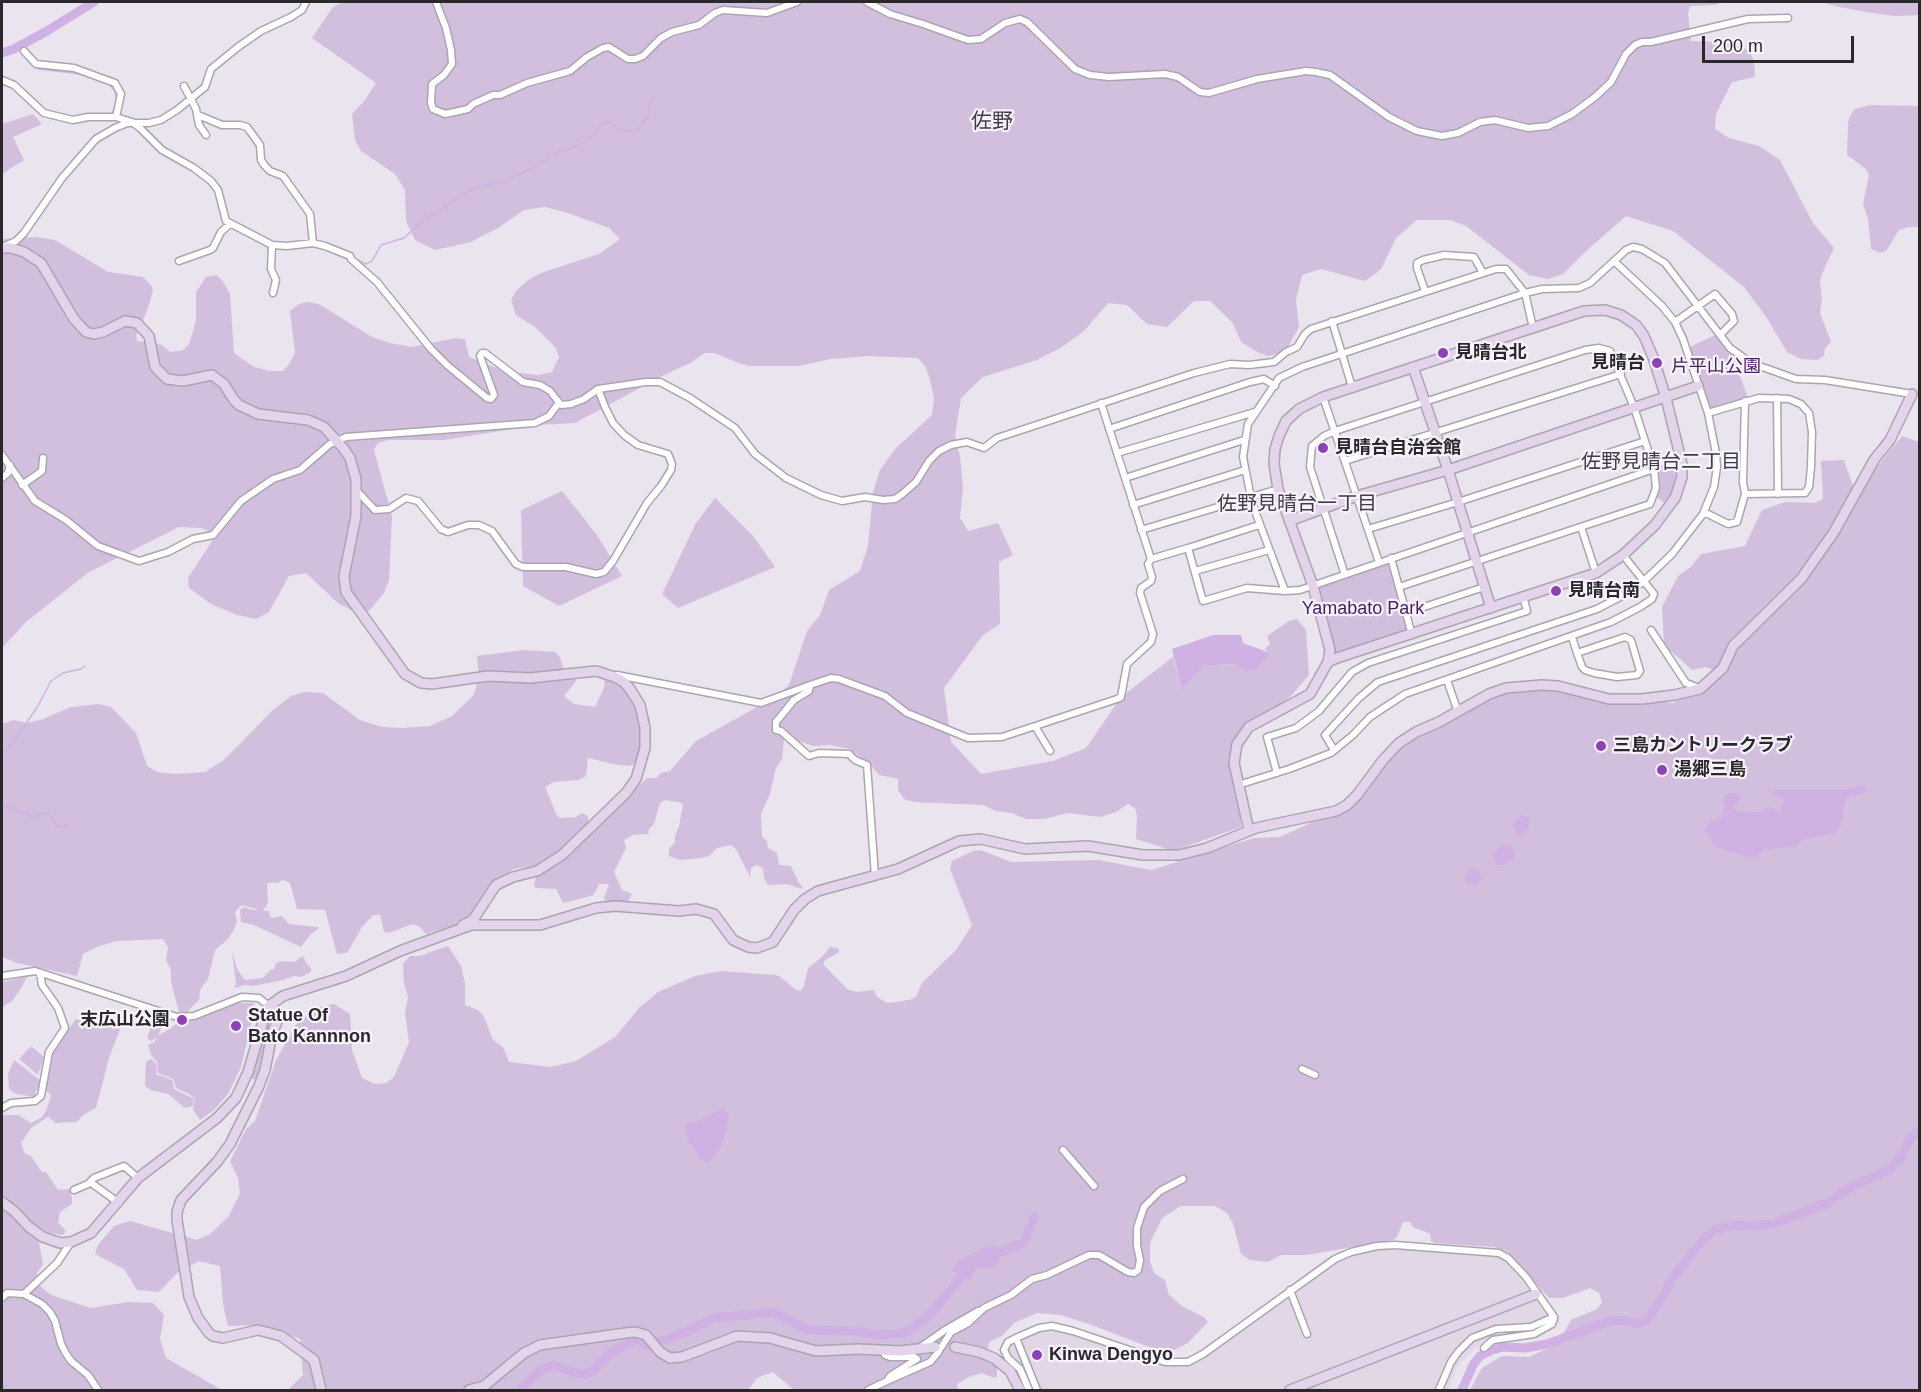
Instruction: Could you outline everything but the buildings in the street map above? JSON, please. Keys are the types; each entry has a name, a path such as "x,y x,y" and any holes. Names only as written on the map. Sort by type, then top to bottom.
{"street":[{"path":"2,80 14,85 44,113 73,120 116,117 132,122 149,123 160,120 177,110 205,87 212,69 238,47 261,31 291,17 302,9 306,2"},
{"path":"436,2 446,28 452,64 444,75 432,84 431,103 433,109 445,114 468,109 473,104 493,95 500,95 527,82 570,71 603,48 609,47 628,59 635,59 643,56 661,38 672,32 699,25 723,10 767,13 797,2"},
{"path":"867,2 890,14 968,40 981,39 1005,23 1020,19 1027,22 1075,69 1090,75 1109,77 1165,74 1178,77 1200,92 1209,93 1257,79 1316,72 1330,75 1389,117 1417,131 1442,136 1458,133 1480,122 1495,120 1528,128 1548,126 1572,114 1595,97 1611,82 1626,54 1635,45 1748,19 1788,18"},
{"path":"24,51 36,64 74,68 115,83 121,94 116,117"},
{"path":"184,86 206,135"},
{"path":"198,115 222,124 247,127 251,131 260,145 261,160 265,166 270,171 283,176 310,214 313,243"},
{"path":"132,122 162,150 194,168 219,190 224,217 229,225 272,247 313,243 350,258 377,282 439,357 487,398 491,399 494,395 480,356 482,353 523,382 540,385 550,391 558,404 565,406 584,399 598,389 660,382 735,428 755,454 786,478 821,495 842,501 865,497 895,499 916,482 929,461 946,447 967,442 984,448 997,438 1101,402 1230,364 1249,365 1274,362 1286,352 1297,347 1311,329 1496,269 1506,269 1525,293 1533,328"},
{"path":"2,248 16,241 24,233 62,178 96,139 115,128 132,122"},
{"path":"179,261 210,250 220,232 229,225"},
{"path":"272,247 271,269 276,280 273,292"},
{"path":"2,1202 43,1237 60,1243 71,1242 91,1233 138,1178 217,1118 236,1098 246,1078 269,1006 283,996 346,976 400,951 471,925 540,925 596,908 615,906 664,910 696,909 714,914 733,940 748,947 757,948 773,942 794,910 818,891 898,869 949,845 968,839 995,841 1025,849 1088,846 1143,855 1179,855 1207,848 1249,831 1284,821 1336,811 1347,805 1357,795 1399,743 1489,694 1506,688 1558,686 1609,699 1642,699 1700,689 1723,668 1733,646 1801,579 1834,532 1874,460 1890,440 1912,394 1833,381 1797,379 1751,363 1731,349 1665,263 1655,255 1633,247 1626,250 1590,283 1579,288 1542,289 1525,293 1302,366 1280,378 1248,424 1244,440 1245,470 1250,497 1285,591"},
{"path":"2,248 24,252 41,263 79,327 86,332 94,334 103,332 119,322 137,323 149,336 155,367 167,379 183,381 212,375 224,384 239,405 264,415 317,423 337,441 350,458 357,491 356,516 345,566 344,584 350,599 405,674 421,683 432,684 488,676 530,678 596,671 663,682 761,703 831,678 885,696 906,713 968,738 1002,738 1121,697 1126,664 1151,642 1153,634 1140,593 1141,588 1151,581 1148,564 1151,559 1259,525"},
{"path":"1425,291 1417,268 1418,263 1423,260 1444,255 1474,257 1483,273"},
{"path":"1334,750 1325,735 1359,698 1378,682 1597,609 1622,596 1643,582 1685,540 1704,512 1714,487 1717,466 1708,413 1683,339 1675,322 1653,296 1614,261"},
{"path":"1675,322 1715,294 1732,314 1734,321 1720,335"},
{"path":"1249,831 1234,763 1234,752 1241,735 1249,727 1310,694 1328,662 1330,650 1313,586 1278,489 1274,464 1279,436 1292,414 1309,402 1323,397 1584,311 1605,310 1621,315 1636,325 1644,336 1653,357 1682,464 1682,477 1675,498 1655,525 1623,555 1596,573 1328,662"},
{"path":"1332,321 1352,387"},
{"path":"1345,575 1310,467 1312,446 1324,436 1335,431 1594,348 1610,351 1634,407 1654,469 1656,488 1650,504 1399,587"},
{"path":"1413,368 1491,608"},
{"path":"1345,461 1621,374"},
{"path":"1109,429 1242,384 1263,379 1275,386"},
{"path":"1289,521 1357,496 1448,470 1634,407 1666,399 1698,386"},
{"path":"357,491 375,510 389,509 406,498 418,501 441,529 448,532 468,525 479,525 492,531 516,564 523,567 566,567 596,574 604,572 613,561 647,503 662,486 672,464 668,454 638,445 624,435 614,423 598,389"},
{"path":"1323,397 1379,562"},
{"path":"1708,413 1760,398 1789,399 1806,408 1809,413 1812,432 1809,487 1805,494 1745,494"},
{"path":"1777,399 1778,494"},
{"path":"1704,512 1728,524 1737,522 1745,494 1743,482 1745,401"},
{"path":"1101,402 1151,559"},
{"path":"2,455 35,501 66,520 98,546 139,561 168,552 193,539 213,535 240,501 273,479 300,470 330,444 346,437 536,423 549,416 558,404"},
{"path":"1117,453 1255,412"},
{"path":"1125,478 1244,440"},
{"path":"1368,529 1645,441"},
{"path":"22,485 42,471 43,458"},
{"path":"2,478 8,473 10,465"},
{"path":"1188,548 1203,601 1247,588 1285,591 1313,586 1654,469"},
{"path":"1133,505 1245,470"},
{"path":"1141,530 1278,489"},
{"path":"1581,527 1596,573"},
{"path":"1195,571 1269,550"},
{"path":"1238,785 1277,773 1334,750 1383,707 1405,694 1611,622 1652,599 1654,594 1623,555"},
{"path":"1391,558 1412,635"},
{"path":"1406,613 1484,587"},
{"path":"1277,773 1267,738 1296,728 1319,711 1352,672 1368,663 1527,611 1523,596"},
{"path":"1651,630 1686,683 1700,689"},
{"path":"1572,637 1577,653 1582,667 1585,670 1617,677 1637,675 1640,671 1630,639 1625,637 1577,653"},
{"path":"456,930 473,920 496,885 513,877 537,872 562,855 626,793 636,779 645,748 643,715 630,688 624,682 607,674"},
{"path":"1447,680 1458,712"},
{"path":"810,685 810,691 794,700 776,722 776,730 782,731 809,756 819,753 849,754 867,765 875,876"},
{"path":"1036,728 1050,751"},
{"path":"2,976 22,971 40,973 177,1017 194,1016 242,997 259,998 278,1013 279,1017 272,1034 265,1070 259,1086 230,1144 217,1162 181,1200 177,1220 189,1297 198,1318 209,1333 223,1338 258,1330 281,1336 314,1360 321,1390"},
{"path":"2,1108 11,1103 35,1101 41,1095 49,1052 65,1028 58,1008 42,985 40,973"},
{"path":"1302,1070 1315,1075"},
{"path":"1063,1150 1094,1186"},
{"path":"74,1190 94,1178 124,1166 138,1178"},
{"path":"918,1349 945,1330 1011,1295 1032,1279 1047,1275 1089,1255 1099,1255 1115,1266 1134,1273 1140,1267 1137,1228 1144,1207 1160,1191 1183,1179"},
{"path":"90,1182 119,1203"},
{"path":"24,1294 57,1263 71,1242"},
{"path":"1029,1390 1020,1369 1008,1359 1004,1350 1008,1342 1039,1328 1059,1327 1165,1362 1181,1363 1203,1354 1342,1255 1386,1244 1499,1253 1508,1258 1526,1278 1554,1317"},
{"path":"1290,1290 1307,1334"},
{"path":"2,1298 7,1293 24,1294 42,1304 56,1321 65,1352 71,1361 88,1375 99,1390"},
{"path":"1290,1390 1536,1294"},
{"path":"868,1390 934,1359 951,1332 968,1323 984,1308"},
{"path":"1484,1348 1493,1341 1534,1334 1552,1324 1554,1317"},
{"path":"1439,1390 1451,1362 1472,1338 1496,1329 1531,1327 1554,1317"},
{"path":"468,1390 484,1386 524,1353 540,1345 626,1332 646,1335 660,1352 670,1358 690,1354 731,1337 743,1336 770,1338 816,1351 859,1349 884,1351 935,1347"},
{"path":"1016,1338 1037,1390"},
{"path":"955,1347 979,1352 994,1359 1010,1371 1020,1390"},
{"path":"884,1351 886,1356 917,1359 896,1371 887,1381"}],"shaded area":[{"path":"1213,635 1241,635 1243,643 1270,653 1256,669 1246,670 1234,664 1204,666 1182,690 1172,649"},
{"path":"1863,785 1866,788 1864,794 1851,796 1845,800 1842,823 1836,832 1802,840 1795,846 1765,850 1754,858 1724,850 1715,845 1705,830 1708,823 1721,817 1725,808 1723,798 1727,793 1737,793 1743,797 1732,808 1737,811 1759,812 1770,807 1780,812 1784,803 1783,798 1774,796 1772,793 1775,790 1846,790"},
{"path":"1521,815 1529,818 1528,830 1524,834 1517,835 1513,827"},
{"path":"1504,844 1510,845 1515,850 1515,858 1502,865 1495,865 1494,856 1497,848"},
{"path":"1473,869 1481,877 1473,885 1465,877"},
{"path":"722,1109 729,1114 724,1139 716,1156 708,1163 701,1159 688,1141 685,1127 689,1123 697,1122"},
{"path":"1389,1242 1499,1250 1507,1253 1535,1283 1558,1314 1560,1322 1535,1335 1491,1339 1477,1347 1456,1368 1449,1390 1025,1390 1015,1368 1001,1357 999,1349 1003,1340 1046,1322 1053,1322 1159,1357 1173,1360 1194,1355 1339,1251"},
{"path":"995,1246 998,1248 999,1262 993,1267 976,1269 970,1281 951,1270 959,1261 982,1249"}],"green space":[{"path":"343,2 1724,2 1714,5 1690,6 1688,13 1691,41 1719,42 1743,47 1751,54 1754,61 1755,77 1732,82 1716,114 1715,129 1729,138 1759,146 1780,160 1813,223 1834,248 1820,283 1822,298 1820,313 1831,342 1825,348 1824,356 1817,360 1801,359 1787,352 1767,318 1744,287 1673,231 1626,216 1563,274 1548,279 1529,275 1466,226 1450,220 1417,220 1396,238 1381,269 1365,281 1321,269 1302,275 1296,300 1299,327 1285,352 1268,356 1241,342 1232,322 1210,301 1194,301 1167,327 1147,324 1127,305 1108,303 1084,331 1062,347 1037,360 983,377 961,398 955,436 960,456 963,488 960,518 968,531 998,523 1013,555 999,562 1000,624 983,635 944,688 951,742 981,774 1053,761 1086,748 1121,697 1173,657 1182,689 1204,666 1235,664 1269,653 1265,649 1270,644 1267,636 1289,621 1297,619 1306,630 1309,675 1290,697 1249,727 1234,763 1241,827 1173,851 1136,839 1137,816 1135,808 1128,804 1116,812 1100,817 1068,813 1044,819 1026,819 983,805 913,802 904,799 898,790 898,779 879,775 869,763 849,749 830,745 814,746 792,739 784,740 782,759 776,768 770,794 761,814 762,837 767,841 768,848 777,853 779,865 791,866 803,887 801,889 787,884 768,885 764,878 763,868 756,865 751,868 750,877 736,849 731,845 717,848 709,856 702,858 680,860 669,856 669,849 675,842 683,806 682,803 665,800 660,803 654,824 648,834 633,835 624,840 626,848 614,872 622,890 632,894 629,900 623,903 606,903 604,898 609,884 599,884 594,895 563,903 556,889 534,886 536,876 562,862 585,836 647,778 656,778 661,773 670,771 696,741 777,696 789,685 807,631 820,615 829,590 860,571 868,546 873,492 880,470 895,449 932,415 934,399 931,384 926,367 918,358 869,356 830,359 799,366 750,366 715,353 705,353 575,423 538,425 444,440 388,440 378,443 374,450 392,516 389,580 384,593 370,610 361,615 339,604 306,573 289,576 269,612 256,619 237,615 211,604 189,588 188,578 214,538 210,532 201,528 179,527 89,572 26,622 2,648 2,239 36,237 55,240 108,272 143,277 151,285 153,291 136,336 137,341 162,345 170,352 183,350 189,344 196,321 196,292 206,277 216,275 222,280 230,294 234,353 254,367 283,371 289,364 295,353 290,311 299,304 307,302 319,304 372,337 390,343 411,347 456,338 465,339 469,357 504,371 537,375 552,372 559,357 556,348 535,327 516,315 511,300 515,292 528,280 541,273 599,254 620,239 609,228 545,207 524,210 498,228 471,242 435,250 415,240 406,221 405,190 395,174 361,151 355,140 352,114 376,83 312,38 333,7"},
{"path":"1822,2 1919,2 1919,15 1895,16 1872,13"},
{"path":"1870,105 1919,106 1919,227 1899,230 1887,250 1880,253 1871,249 1868,219 1863,204 1869,175 1866,169 1847,155 1850,116 1855,109"},
{"path":"33,114 42,124 13,137 24,160 2,174 2,124"},
{"name":"片平山公園","path":"1717,334 1744,365 1739,374 1749,400 1708,413 1686,349"},
{"path":"1902,436 1919,442 1919,1390 1470,1390 1482,1368 1502,1356 1529,1357 1557,1344 1571,1320 1597,1309 1602,1302 1599,1293 1590,1288 1563,1298 1549,1298 1507,1251 1494,1247 1435,1243 1431,1241 1430,1234 1413,1227 1410,1222 1403,1222 1397,1237 1393,1240 1307,1255 1281,1255 1268,1262 1250,1260 1241,1254 1233,1223 1227,1213 1215,1206 1181,1206 1162,1218 1150,1243 1150,1261 1154,1273 1165,1280 1169,1295 1208,1322 1188,1343 1172,1351 1162,1352 1089,1324 1060,1315 1037,1313 1014,1323 1002,1336 989,1342 988,1348 984,1350 977,1348 975,1355 994,1365 997,1369 997,1376 995,1378 981,1373 969,1377 957,1384 959,1390 794,1390 773,1372 757,1378 748,1390 288,1390 303,1375 300,1339 260,1325 228,1326 223,1304 220,1266 199,1261 177,1273 159,1292 137,1290 124,1269 95,1254 98,1245 114,1226 130,1221 197,1240 210,1234 229,1216 240,1193 238,1178 230,1161 246,1129 255,1121 276,1060 297,1023 319,1007 334,1004 350,1014 352,1050 362,1078 375,1084 386,1083 394,1077 409,1042 405,1013 408,997 404,983 403,964 410,956 419,956 448,946 461,966 465,983 465,1005 478,1010 484,1017 493,1040 503,1047 509,1062 551,1067 576,1061 615,1037 640,1007 658,992 695,976 721,971 775,975 801,991 808,968 830,947 838,948 839,952 824,961 824,965 847,989 857,992 874,990 877,997 887,1003 909,1000 916,997 922,983 956,950 972,925 950,869 952,861 973,851 981,850 1011,862 1099,860 1151,870 1254,838 1280,837 1339,810 1412,734 1497,691 1542,685 1674,703 1678,694 1714,678 1722,677 1720,673 1706,667 1692,670 1664,645 1662,607 1678,576 1691,567 1701,554 1745,546 1762,510 1785,502 1814,503 1823,499 1821,461 1844,460 1858,500 1877,467"},
{"path":"1681,456 1682,464 1669,506 1654,495 1654,468"},
{"path":"562,491 597,535 622,576 559,606 523,586 521,510"},
{"path":"715,498 754,537 775,567 678,608 662,594 696,523"},
{"name":"Yamabato Park","path":"1391,558 1412,635 1328,662 1313,586"},
{"path":"524,650 555,652 560,657 566,677 575,677 576,681 564,696 574,704 595,707 604,688 605,676 622,685 638,708 642,724 643,748 635,764 628,766 588,758 586,776 579,780 553,782 545,787 557,816 560,818 576,817 582,813 588,816 588,824 567,845 536,866 514,869 495,880 486,889 474,911 458,924 426,934 420,927 413,924 389,933 384,932 380,915 373,915 362,927 347,953 337,954 325,910 297,909 290,883 283,880 277,883 272,882 267,884 268,903 263,911 269,911 272,918 282,916 289,924 318,927 318,929 301,947 254,925 241,922 240,910 244,907 259,910 242,905 235,912 237,922 233,931 227,940 215,950 208,979 200,990 199,1000 186,1013 179,1013 171,981 171,970 166,960 168,947 163,939 116,941 97,947 83,954 77,976 17,963 2,957 2,724 14,720 27,723 71,707 98,704 111,707 136,733 147,766 157,772 175,774 205,772 224,760 273,710 291,696 304,692 323,693 360,720 382,727 430,726 452,716 474,695 479,676 477,656"},
{"path":"232,951 237,969 245,980 263,978 274,969 276,963 294,962 303,956 311,972 301,977 294,976 236,988 234,987 236,984"},
{"path":"27,977 12,1001 2,1007 2,982"},
{"path":"239,1003 253,1003 255,1008 241,1067 228,1094 214,1110 200,1120 193,1110 195,1099 176,1088 173,1079 158,1073 157,1062 151,1055 148,1045 158,1037 151,1041 147,1038 150,1030 148,1020 152,1014 165,1019 158,1036 184,1019"},
{"path":"271,1015 275,1017 257,1080 251,1078 266,1022"},
{"path":"76,1019 120,1029 109,1058 96,1108 76,1122 56,1123 48,1117 31,1128 21,1143 25,1154 31,1156 42,1172 46,1172 58,1190 70,1189 72,1199 72,1204 60,1212 58,1222 66,1231 63,1235 37,1233 43,1264 37,1273 40,1286 51,1295 91,1308 129,1302 153,1303 164,1315 160,1339 166,1358 222,1390 2,1390 2,1115 18,1115 31,1123 42,1117 51,1096 47,1091 47,1065 52,1051"},
{"path":"31,1046 44,1057 38,1075 19,1059"},
{"path":"151,1059 155,1062 156,1074 172,1080 174,1089 194,1099 193,1106 185,1108 168,1094 151,1090 145,1086 146,1062"},
{"path":"14,1060 41,1081 33,1097 14,1093 9,1089 8,1074"}],"waterway":[{"path":"2,53 47,31 94,2"},
{"path":"29,60 39,69 81,74"},
{"path":"108,83 115,91 117,100 113,112"},
{"path":"354,258 366,264 372,261 381,245 404,238 424,220 472,189 501,182 535,167 556,153 581,144 596,133 602,123 609,123 621,131 637,131 648,115 650,102 655,99"},
{"path":"144,126 152,136"},
{"path":"198,167 207,173"},
{"path":"218,200 224,222"},
{"path":"230,226 270,248"},
{"path":"275,249 313,247 324,249"},
{"path":"2,753 14,741 38,706 51,681 63,673 85,666"},
{"path":"2,803 32,817 45,813 50,815 60,827 68,825"},
{"path":"1462,1390 1473,1365 1480,1356 1492,1350 1547,1344 1612,1320 1636,1324 1647,1320 1671,1280 1706,1236 1715,1230 1734,1225 1773,1224 1827,1203 1849,1188 1890,1169 1900,1159 1911,1137 1920,1131"},
{"path":"989,1256 1023,1243 1035,1216"},
{"path":"520,1390 540,1370 552,1365 579,1374 587,1374 609,1354 634,1340 638,1339 647,1346 689,1331 714,1318 773,1312 808,1330 855,1331 878,1335 903,1333 919,1324 933,1311 969,1268"}],"place":[{"name":"見晴台北","path":"1443,353"},
{"name":"見晴台","path":"1657,363"},
{"name":"見晴台自治会館","path":"1323,448"},
{"name":"見晴台南","path":"1556,591"},
{"name":"三島カントリークラブ","path":"1601,746"},
{"name":"湯郷三島","path":"1662,770"},
{"name":"末広山公園","path":"182,1020"},
{"name":"Statue Of Bato Kannnon","path":"236,1026"},
{"name":"Kinwa Dengyo","path":"1037,1355"}],"district":[{"name":"佐野","path":"992,122"},
{"name":"佐野見晴台二丁目","path":"1661,462"},
{"name":"佐野見晴台一丁目","path":"1297,504"}]}
